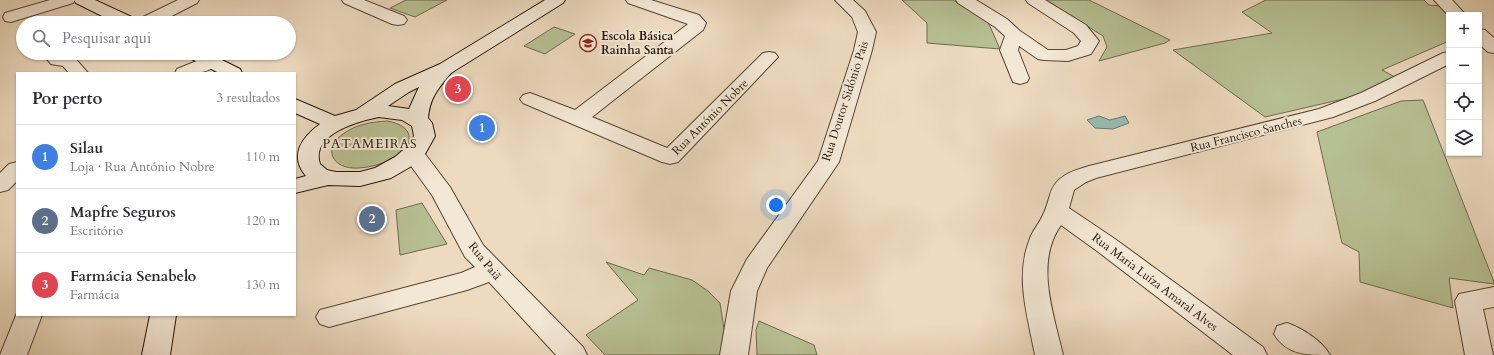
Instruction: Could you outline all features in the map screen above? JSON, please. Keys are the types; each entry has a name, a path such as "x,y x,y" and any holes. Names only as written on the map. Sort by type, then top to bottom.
{"street":[{"path":"11,22 24,4 33,0"},
{"path":"26,16 67,0"},
{"path":"82,0 115,16"},
{"path":"159,16 191,0"},
{"path":"350,0 394,19"},
{"path":"363,114 402,88 447,68 557,0"},
{"path":"578,118 697,26 697,23 693,19 634,0"},
{"name":"Rua Doutor Sidónio Pais","path":"734,355 744,291 756,265 828,162 863,50 867,32 859,15 843,0"},
{"path":"964,0 1001,23 1014,35 1044,54 1068,56 1085,50 1090,41 1080,29 1034,0"},
{"path":"1442,0 1455,12"},
{"path":"1014,35 1009,50 1020,78"},
{"name":"Rua António Nobre","path":"530,99 670,157 769,57"},
{"name":"Rua Francisco Sanches","path":"1049,355 1036,286 1035,268 1037,251 1042,237 1056,211 1063,187 1076,177 1326,113 1368,97 1446,58"},
{"path":"57,60 68,61 78,72"},
{"path":"186,72 211,61 231,72"},
{"path":"418,119 418,111 430,84 447,68"},
{"path":"296,105 335,124"},
{"path":"296,186 326,178 343,180 363,179 383,174 401,165 414,155 422,145 425,135 424,127 418,119 408,114 395,111 379,111 363,114 335,124 324,131 303,150 307,155 309,164 315,172 326,178"},
{"name":"Rua Paiã","path":"414,155 442,192 474,251 491,271 573,355"},
{"path":"0,185 16,170"},
{"name":"Rua Maria Luíza Amaral Alves","path":"1056,211 1106,245 1253,355"},
{"path":"329,317 467,281 491,271"},
{"path":"1479,355 1468,301 1494,297"},
{"path":"13,355 29,316"},
{"path":"156,355 163,316"},
{"path":"1287,334 1316,355"}],"green space":[{"path":"406,0 447,0 415,17 390,8"},
{"path":"902,0 953,0 988,22 1000,49 927,43 927,23"},
{"path":"1046,0 1089,0 1170,40 1165,43 1099,61 1107,47 1103,36"},
{"path":"1266,0 1424,0 1429,5 1442,6 1447,12 1446,42 1382,70 1395,77 1365,94 1265,117 1173,50 1272,33 1242,12"},
{"path":"554,27 575,34 545,54 524,46"},
{"path":"1423,100 1494,282 1494,284 1449,278 1453,308 1360,282 1359,252 1342,243 1317,132 1401,101"},
{"path":"387,121 404,127 408,132 408,143 405,149 399,154 383,163 363,168 349,168 336,161 332,151 338,138 360,125"},
{"path":"422,203 447,244 400,255 396,210"},
{"path":"606,262 644,275 649,268 692,280 708,291 720,303 728,355 605,355 586,335 638,300"},
{"path":"759,321 814,345 817,355 757,355 756,330"}],"water":[{"path":"1099,116 1110,120 1125,116 1129,123 1113,129 1095,128 1087,120"}],"place":[{"name":"Escola Básica Rainha Santa","path":"588,43"},
{"name":"Farmácia Senabelo","path":"458,89"},
{"name":"Silau","path":"482,128"},
{"name":"Mapfre Seguros","path":"372,219"}],"district":[{"name":"PATAMEIRAS","path":"370,143"}]}
